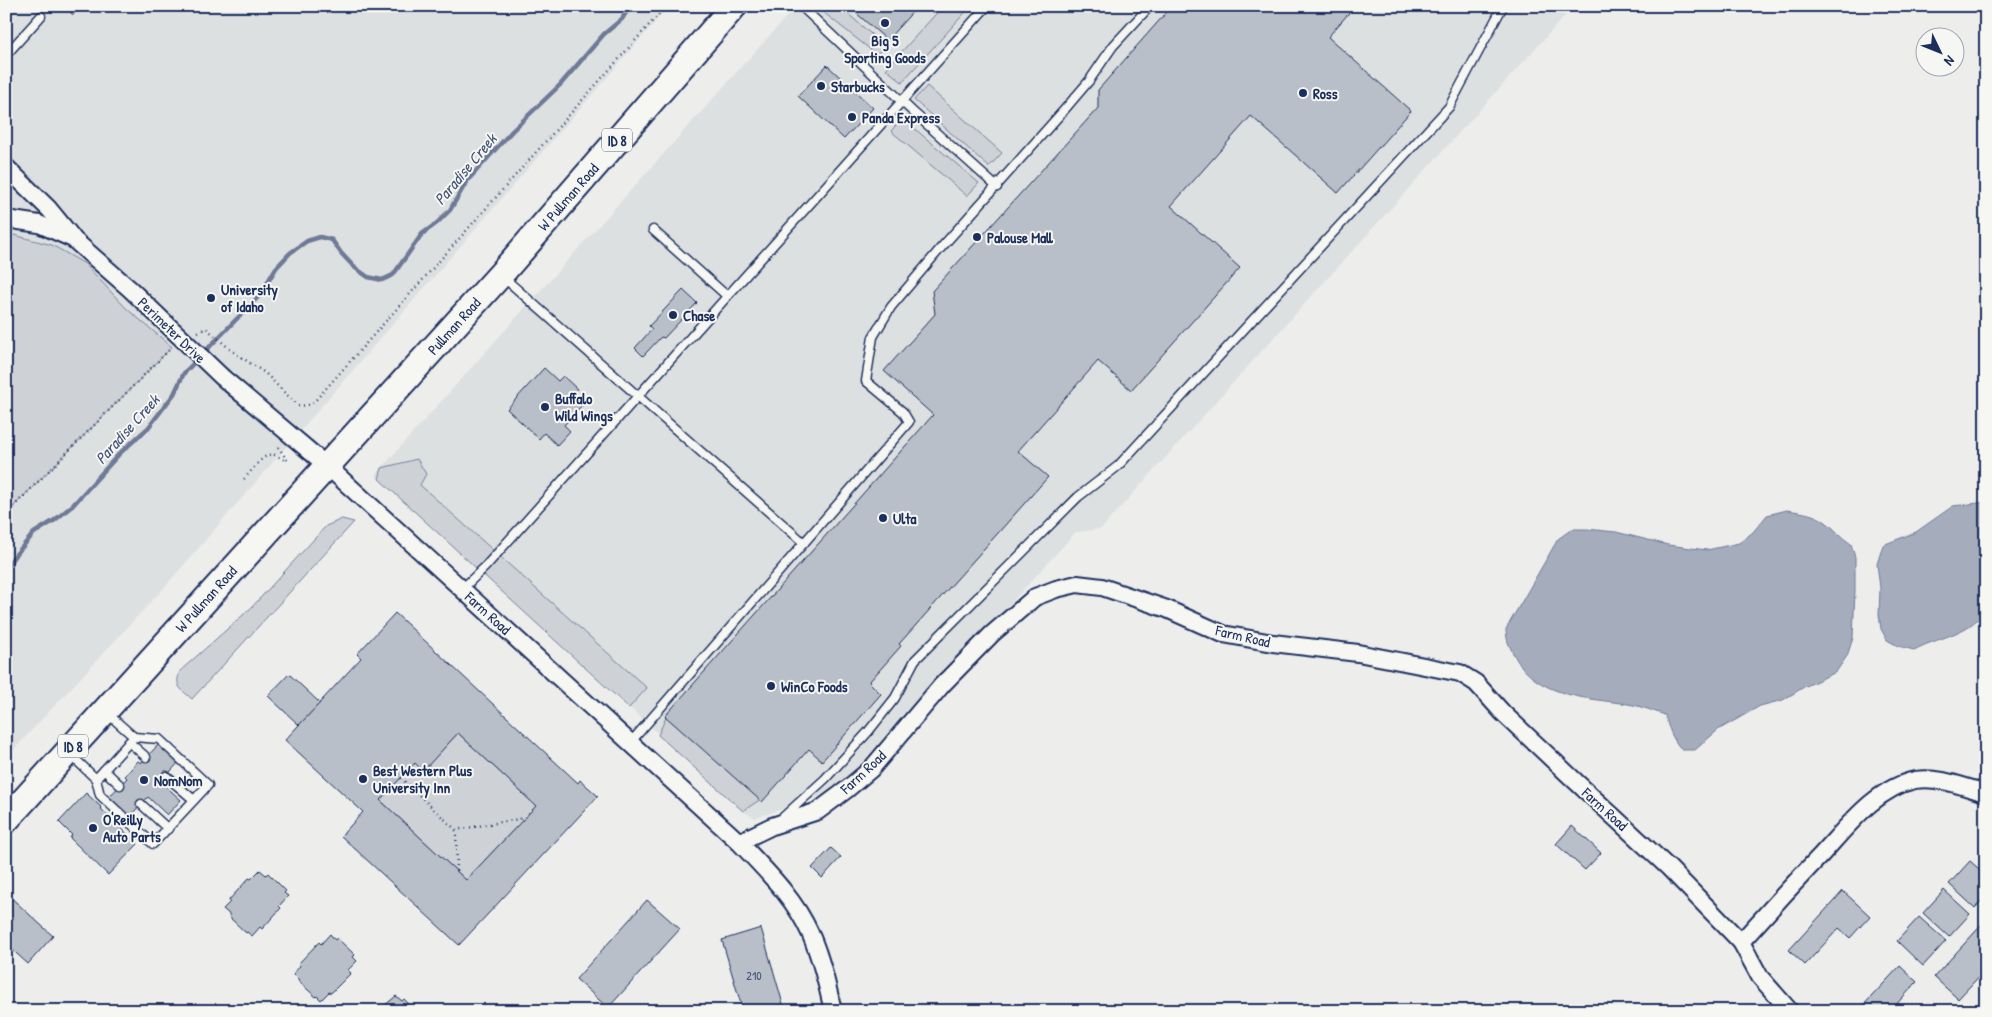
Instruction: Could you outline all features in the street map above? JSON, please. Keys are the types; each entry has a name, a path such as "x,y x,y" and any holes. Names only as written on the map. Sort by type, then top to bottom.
{"main road":[{"name":"W Pullman Road","path":"501,274 734,6"},
{"name":"Pullman Road","path":"406,378 501,274"},
{"name":"W Pullman Road","path":"6,820 406,378"}],"street":[{"path":"6,167 49,209 73,238"},
{"name":"Perimeter Drive","path":"6,219 39,224 73,238 130,288 177,344 222,377 326,465"},
{"name":"Farm Road","path":"326,465 739,842 774,878 793,903 810,932 822,966 833,1011"},
{"name":"Farm Road","path":"739,842 772,826 818,811 852,785 871,769 942,684 992,634 1035,597 1077,584 1102,587 1167,609 1223,634 1273,643 1358,653 1460,673 1476,684 1503,713 1669,868 1741,942 1760,977 1790,1011"},
{"path":"1741,942 1863,810 1890,789 1914,780 1936,778 1986,793"}],"lane":[{"path":"801,6 997,187"},
{"path":"462,589 485,567 986,6"},
{"path":"630,743 909,422 903,412 866,381 873,338 891,307 1089,81 1113,46 1150,6"},
{"path":"772,826 825,779 868,732 896,698 915,660 1078,496 1118,466 1449,107 1503,6"},
{"path":"6,54 41,16"},
{"path":"653,230 727,296"},
{"path":"501,274 804,543"},
{"path":"105,711 146,757"},
{"path":"67,752 96,779 100,795 153,844 208,785 159,739 131,739 96,779"},
{"path":"104,770 120,785"},
{"path":"166,776 194,800"},
{"path":"141,804 168,829"}],"path":[{"path":"200,332 206,328 232,351 265,373 298,406 309,405 326,389 666,6"},
{"path":"6,514 177,344"},
{"path":"244,479 263,457 269,454 288,461"},
{"path":"401,778 456,830 457,872"},
{"path":"456,830 524,818"}],"shaded area":[{"name":"University of Idaho","path":"6,6 669,6 163,589 6,758"},
{"name":"Palouse Mall","path":"796,6 1574,6 1101,529 1076,532 840,790 755,818 743,811 375,475"},
{"path":"827,6 839,6 886,47 876,54 823,12"},
{"path":"943,6 971,6 902,82 886,69"},
{"path":"927,86 1002,153 989,167 914,100"},
{"path":"902,118 979,183 967,196 891,131"},
{"path":"6,235 14,235 52,245 85,264 126,308 172,347 6,514"},
{"path":"417,459 426,474 420,485 647,688 629,708 379,479 382,468"},
{"path":"342,519 354,522 192,699 185,693 178,684 180,671 252,607 326,526"},
{"path":"668,713 761,799 743,811 658,735"},
{"path":"458,733 536,806 466,880 380,800 415,763 423,770"}],"water":[{"path":"1986,502 1984,612 1977,620 1961,631 1914,650 1898,646 1887,640 1881,629 1879,614 1880,588 1877,564 1883,545 1916,532 1953,506"},
{"path":"1787,510 1819,518 1851,544 1855,557 1855,590 1853,638 1847,656 1836,672 1804,687 1783,700 1760,706 1718,730 1695,750 1682,750 1671,734 1665,715 1638,706 1564,693 1535,680 1523,669 1514,655 1507,639 1506,629 1558,539 1572,529 1616,532 1668,545 1707,550 1739,543 1753,532 1767,515"}],"building":[{"path":"64,6 81,6 73,15"},
{"name":"Big 5 Sporting Goods","path":"848,6 918,6 887,40"},
{"path":"1172,6 1355,6 1328,37 1411,111 1338,193 1251,116 1171,206 1240,268 1131,390 1098,361 1018,451 1048,477 899,644 901,646 869,682 881,694 822,761 809,749 762,802 665,716 933,415 884,371 935,314 932,291 1098,108 1098,90"},
{"path":"827,65 873,108 844,139 798,96"},
{"name":"Chase","path":"683,290 697,303 664,338 661,337 643,356 635,348 652,329 649,326"},
{"name":"Buffalo Wild Wings","path":"544,368 558,381 563,376 577,389 572,394 583,404 564,425 570,431 557,445 544,433 539,439 507,409"},
{"name":"Best Western Plus University Inn","path":"395,613 578,783 580,780 598,796 459,945 341,836 363,812 285,740 361,658 357,654","holes":["458,733 536,806 466,880 380,800 415,763 423,771"]},
{"path":"289,674 320,703 299,725 268,696"},
{"name":"NomNom","path":"159,744 179,762 161,782 181,800 167,815 148,797 129,817 108,798 127,778 125,776 138,761 141,763"},
{"name":"O'Reilly Auto Parts","path":"86,793 138,844 108,875 70,838 72,835 59,822"},
{"path":"1572,826 1601,853 1585,870 1556,844"},
{"path":"831,848 841,857 822,878 812,868"},
{"path":"1970,861 1986,875 1986,896 1975,908 1949,884"},
{"path":"260,870 266,875 268,873 286,891 284,893 288,896 279,906 281,908 262,929 260,927 252,936 246,933 223,909 249,878 251,879"},
{"path":"1944,890 1970,914 1949,937 1923,913"},
{"path":"1843,891 1870,916 1850,938 1839,928 1805,965 1789,950"},
{"path":"7,894 53,936 28,964 6,944"},
{"path":"647,900 680,929 608,1008 576,979"},
{"path":"1919,917 1946,941 1923,966 1897,941"},
{"path":"1986,920 1986,969 1958,999 1934,977"},
{"path":"761,928 785,1011 743,1011 722,940"},
{"path":"330,934 355,955 353,957 357,961 348,970 351,973 321,1000 298,981 293,974 300,966 298,964 319,942 321,944"},
{"path":"1900,966 1917,982 1890,1011 1858,1011"},
{"path":"396,996 402,1001 404,999 416,1011 378,1011"}],"waterway":[{"name":"Paradise Creek","path":"6,570 12,559 34,533 55,520 73,505 120,453 148,428 174,394 184,373 260,295 276,268 290,253 307,241 320,237 332,240 354,267 368,277 382,280 393,275 422,234 450,210 467,181 512,131 560,85 604,34 622,19 630,6"}],"place":[{"name":"Big 5 Sporting Goods","path":"885,23"},
{"name":"Starbucks","path":"821,86"},
{"name":"Ross","path":"1303,93"},
{"name":"Panda Express","path":"852,117"},
{"name":"Palouse Mall","path":"977,237"},
{"name":"University of Idaho","path":"211,298"},
{"name":"Chase","path":"673,315"},
{"name":"Buffalo Wild Wings","path":"545,407"},
{"name":"Ulta","path":"883,518"},
{"name":"WinCo Foods","path":"771,686"},
{"name":"Best Western Plus University Inn","path":"363,779"},
{"name":"NomNom","path":"144,780"},
{"name":"O'Reilly Auto Parts","path":"93,828"}]}
